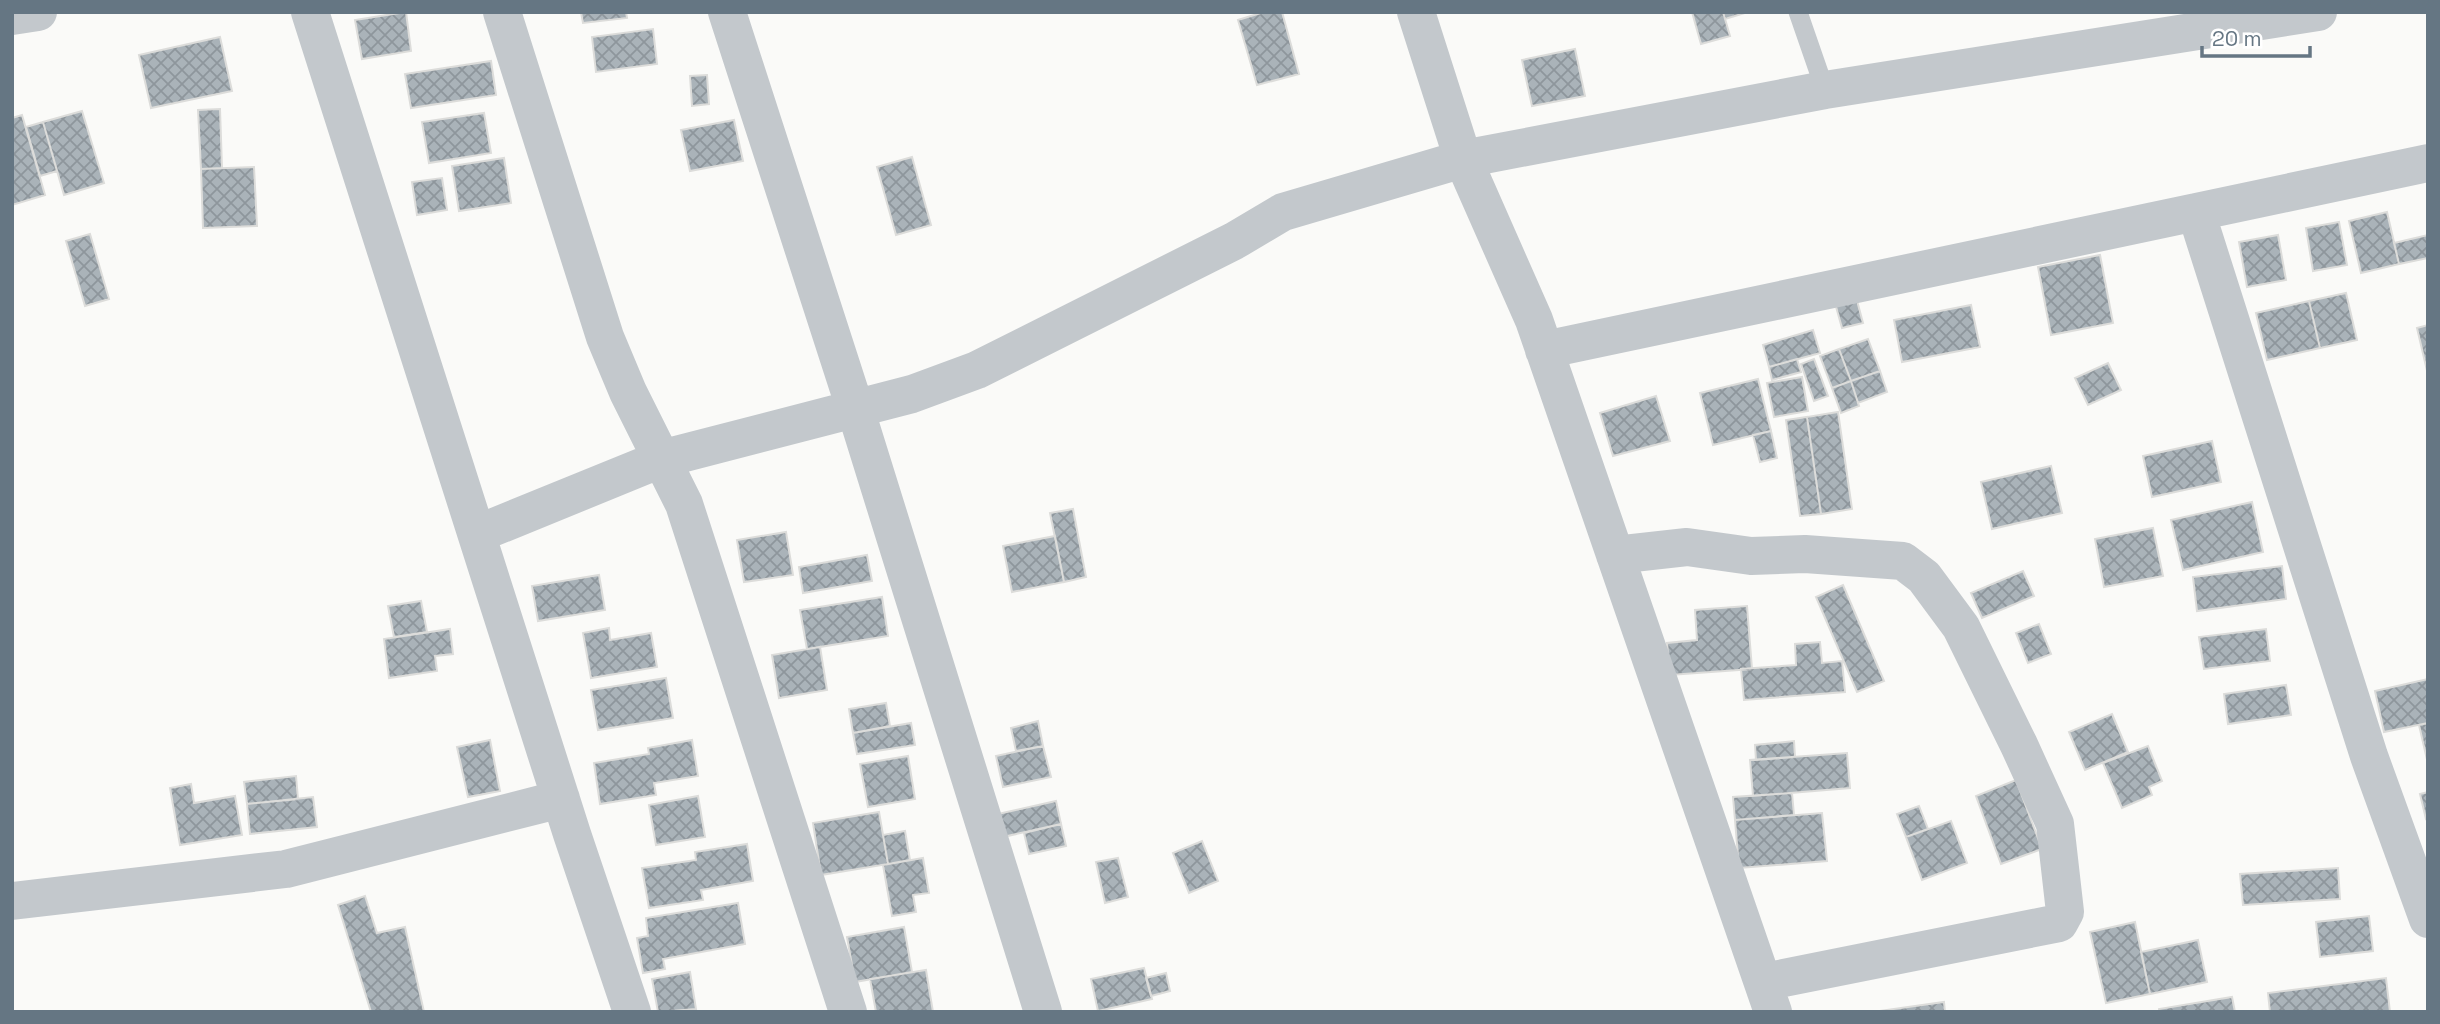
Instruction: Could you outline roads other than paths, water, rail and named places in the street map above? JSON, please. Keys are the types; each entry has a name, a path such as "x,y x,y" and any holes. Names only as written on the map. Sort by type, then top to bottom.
{"street":[{"path":"12,16 37,12"},
{"path":"310,12 561,799 632,1012"},
{"path":"502,12 605,337 628,392 684,504 848,1012"},
{"path":"727,12 855,408 1043,1012"},
{"path":"1416,12 1462,159 1534,320 1615,555 1769,997 2059,923 2065,912 2055,824 1961,626 1924,577 1903,561 1805,554 1751,556 1687,547 1615,555"},
{"path":"477,534 661,459 912,394 977,369 1234,241 1283,212 1462,159 1825,90 2139,26 2318,12"},
{"path":"1544,350 2428,163"},
{"path":"2196,212 2369,756 2425,902"},
{"path":"12,901 286,869 561,799"}],"lane":[{"path":"1798,12 1825,90"}]}
